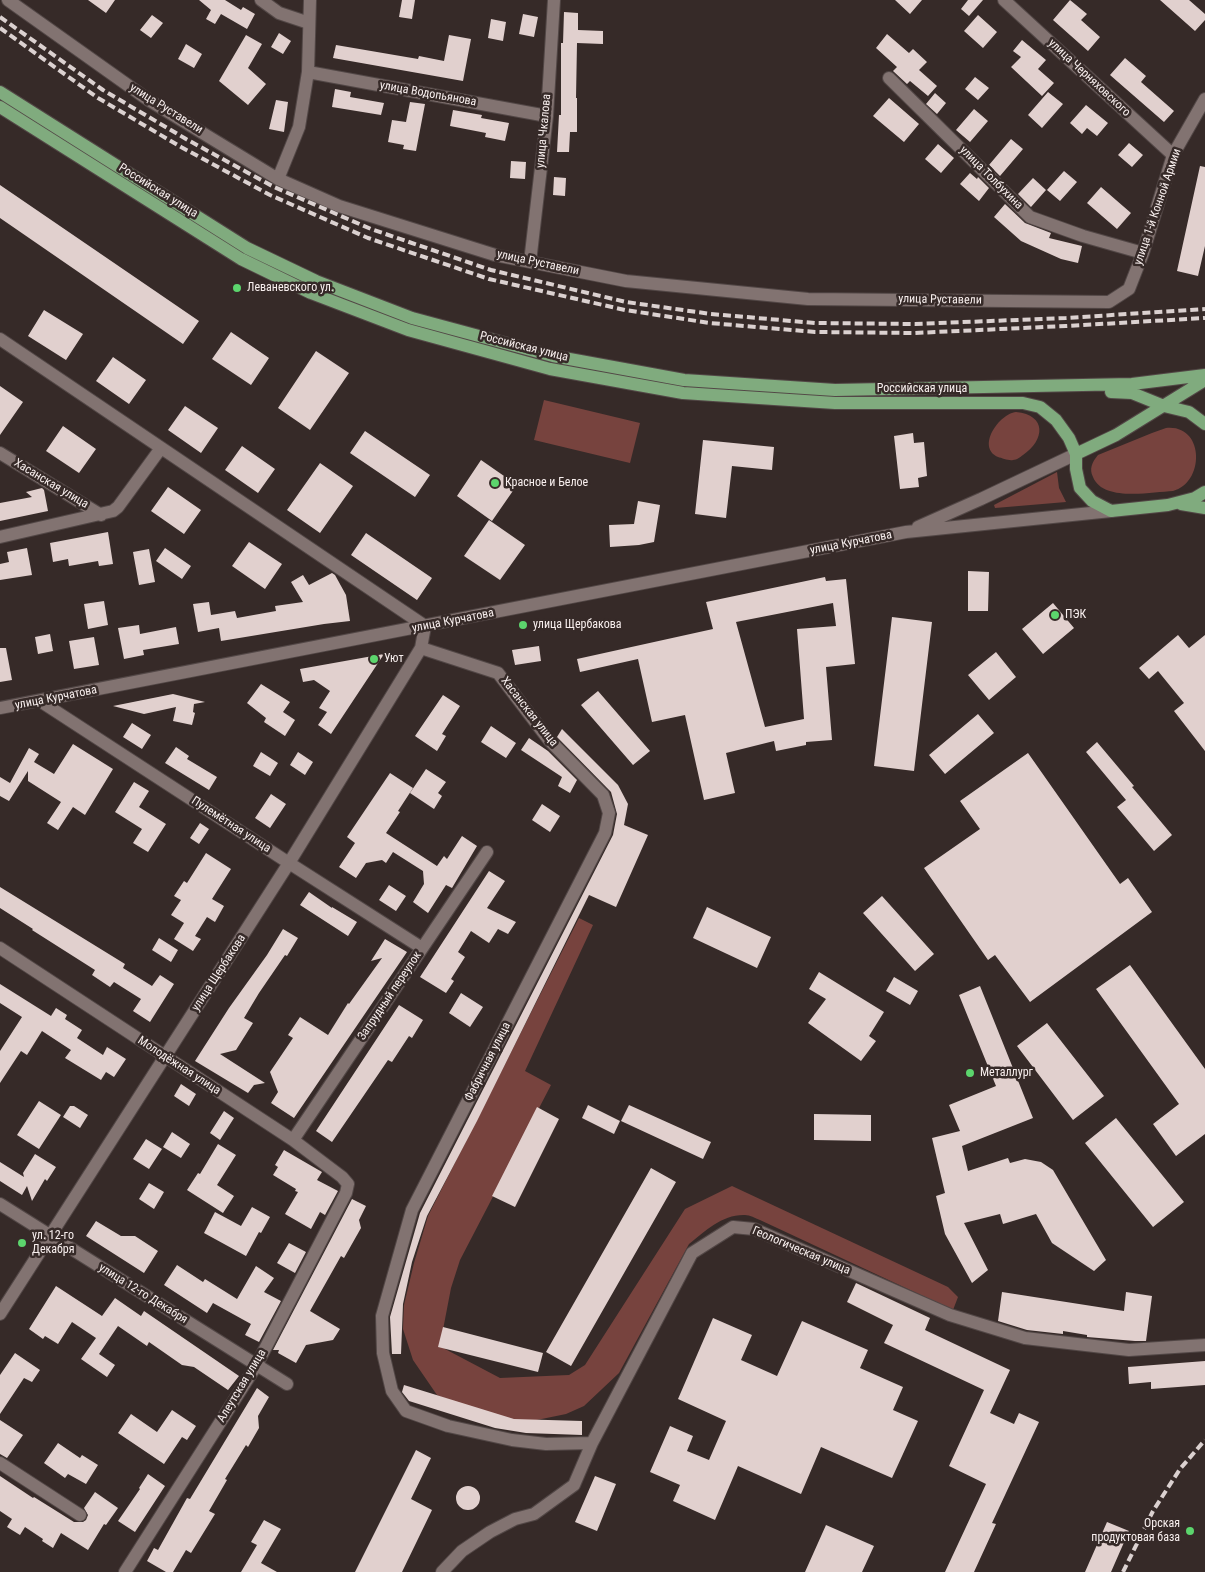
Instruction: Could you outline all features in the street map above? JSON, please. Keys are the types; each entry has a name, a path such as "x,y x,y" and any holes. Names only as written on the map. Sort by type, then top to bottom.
{"main road":[{"name":"Российская улица","path":"0,92 247,248 316,281 412,318 553,356 684,380 835,390 1006,387"},
{"name":"Российская улица","path":"0,108 241,259 311,293 408,330 550,369 683,392 835,403 1023,403 1040,407 1056,420 1069,438 1076,454"},
{"path":"1006,387 1132,384 1205,375"},
{"path":"1205,380 1116,435 1076,454 1076,469 1080,488 1092,501 1111,511 1176,504 1195,498 1205,492"},
{"path":"1006,387 1132,393 1164,406 1189,412 1205,424"},
{"path":"1176,504 1205,508"}],"street":[{"name":"улица Руставели","path":"8,0 150,101 278,179 340,206 495,255 626,281 808,299 1109,302 1128,289"},
{"path":"261,0 279,14 309,22"},
{"path":"278,179 299,127 308,72 310,0"},
{"name":"улица Чкалова","path":"530,262 547,116 554,0"},
{"name":"улица Черняховского","path":"1004,0 1173,155"},
{"name":"улица Водопьянова","path":"308,72 547,116"},
{"name":"улица Толбухина","path":"889,78 1030,217 1083,236 1143,253"},
{"name":"улица 1-й Конной Армии","path":"1128,289 1143,253 1173,155 1205,99"},
{"path":"0,339 425,626"},
{"path":"0,537 113,512 161,448"},
{"name":"Хасанская улица","path":"0,453 101,515"},
{"name":"улица Курчатова","path":"906,532 1076,454"},
{"name":"улица Курчатова","path":"0,708 906,532 1111,511"},
{"name":"улица Щербакова","path":"0,1314 289,863 421,648 425,626"},
{"name":"Хасанская улица","path":"421,648 498,673 549,740 603,795 609,813"},
{"name":"Пулемётная улица","path":"40,701 422,948"},
{"name":"Фабричная улица","path":"592,1443 546,1444 512,1440 448,1426 406,1412 392,1391 383,1353 382,1316 412,1210 605,833 609,813"},
{"name":"Запрудный переулок","path":"292,1140 487,852"},
{"name":"Молодёжная улица","path":"0,948 292,1140 342,1177 348,1184 346,1193"},
{"name":"Алеутская улица","path":"125,1572 256,1366 346,1193"},
{"name":"улица 12-го Декабря","path":"0,1204 287,1384"},
{"name":"Геологическая улица","path":"442,1572 462,1551 490,1532 515,1518 534,1514 574,1485 592,1443 692,1253 733,1227 754,1229 950,1315 1024,1338 1129,1350 1205,1345"},
{"path":"0,1463 80,1516"}],"shaded area":[{"path":"544,400 640,423 630,463 534,440"},
{"path":"1016,412 1026,414 1038,423 1039,436 1030,449 1017,459 1010,460 998,457 989,446 992,432 1003,418"},
{"path":"1166,428 1179,429 1188,435 1194,444 1195,466 1191,477 1183,486 1173,491 1128,494 1107,490 1098,485 1093,477 1091,468 1098,455"},
{"path":"1057,472 1059,488 1066,502 995,508 994,505"},
{"path":"579,918 593,925 525,1071 551,1085 460,1260 451,1288 441,1340 445,1349 500,1378 569,1375 585,1365 685,1209 732,1186 948,1287 958,1297 953,1310 760,1220 745,1215 737,1215 715,1224 689,1244 619,1373 584,1406 566,1414 527,1422 484,1417 437,1395 413,1360 403,1329 404,1305 414,1263 428,1216"}],"building":[{"path":"88,0 115,0 106,13"},
{"path":"199,0 225,0 241,10 243,7 255,14 247,29 221,14 215,24 206,19 211,10"},
{"path":"402,0 415,0 412,19 399,17"},
{"path":"895,0 922,0 910,14"},
{"path":"968,0 983,0 969,16 961,9"},
{"path":"1070,0 1087,14 1081,20 1100,37 1088,51 1053,20"},
{"path":"1160,0 1189,0 1205,14 1205,20 1195,31"},
{"path":"564,12 578,13 578,30 603,31 603,44 577,43 577,132 570,132 569,152 557,152 559,115 561,115 561,43 563,43"},
{"path":"523,14 538,17 534,37 519,34"},
{"path":"152,15 163,23 151,38 140,30"},
{"path":"978,15 997,32 983,48 964,31"},
{"path":"491,19 506,22 503,41 488,38"},
{"path":"279,33 291,41 283,54 271,47"},
{"path":"887,34 909,53 913,49 927,62 919,70 937,86 928,96 910,81 907,84 893,71 897,67 876,48"},
{"path":"246,35 262,44 248,68 266,84 248,105 219,81"},
{"path":"449,35 471,39 463,81 333,58 336,45 418,59 419,56 444,61"},
{"path":"1022,40 1046,60 1038,69 1054,83 1042,96 1011,67 1021,57 1013,51"},
{"path":"186,44 202,54 194,68 178,59"},
{"path":"1125,58 1146,76 1141,82 1174,111 1164,122 1110,75"},
{"path":"975,77 989,88 978,100 965,89"},
{"path":"335,89 351,92 350,97 384,103 381,115 332,107"},
{"path":"1048,92 1063,104 1042,128 1028,115"},
{"path":"935,93 946,103 937,114 926,104"},
{"path":"889,98 919,124 904,142 873,116"},
{"path":"276,100 288,102 284,132 269,129"},
{"path":"410,102 425,104 416,151 403,149 404,145 388,142 392,120 406,122"},
{"path":"1086,105 1108,123 1097,136 1087,128 1082,134 1070,123"},
{"path":"974,109 988,121 970,142 956,130"},
{"path":"453,110 482,115 481,118 509,123 505,141 485,137 486,133 450,126"},
{"path":"1011,139 1023,149 1000,176 989,165"},
{"path":"1129,143 1143,155 1132,167 1118,155"},
{"path":"938,144 954,158 941,173 925,159"},
{"path":"511,161 526,162 525,179 510,178"},
{"path":"1200,166 1205,167 1205,246 1198,276 1177,271"},
{"path":"1064,171 1077,182 1060,201 1047,190"},
{"path":"970,173 977,179 978,177 989,188 979,201 960,184"},
{"path":"554,177 566,178 565,196 553,195"},
{"path":"1033,178 1046,190 1031,207 1018,194"},
{"path":"0,185 199,321 183,344 0,218"},
{"path":"1101,187 1131,213 1117,229 1087,203"},
{"path":"1005,204 1025,223 1051,233 1049,238 1082,246 1078,263 1061,259 1021,241 994,217"},
{"path":"44,310 83,334 66,360 28,336"},
{"path":"231,332 269,358 251,385 212,359"},
{"path":"316,351 349,373 310,430 278,408"},
{"path":"113,357 146,380 129,404 96,381"},
{"path":"0,386 23,402 0,435"},
{"path":"185,406 218,428 201,453 168,430"},
{"path":"63,426 96,449 79,473 46,451"},
{"path":"365,431 430,475 415,497 350,453"},
{"path":"913,433 914,443 924,442 927,476 918,478 919,487 900,489 894,436"},
{"path":"703,440 774,447 772,470 732,466 726,518 695,514"},
{"path":"242,446 275,469 258,493 225,470"},
{"path":"481,460 517,485 492,521 457,496"},
{"path":"320,463 353,486 320,533 287,510"},
{"path":"168,487 201,510 184,534 151,511"},
{"path":"42,488 48,511 0,521 0,503 32,497 26,492"},
{"path":"638,501 660,505 654,542 610,547 609,525 634,524"},
{"path":"489,520 525,545 500,580 464,556"},
{"path":"108,532 113,564 99,566 98,561 69,566 68,559 53,562 50,543"},
{"path":"366,533 432,578 417,600 351,555"},
{"path":"249,542 282,564 265,589 232,566"},
{"path":"27,548 32,575 0,580 0,564 9,562 7,552"},
{"path":"165,548 191,566 182,579 156,561"},
{"path":"149,549 155,582 139,585 133,552"},
{"path":"968,571 989,572 988,611 968,611"},
{"path":"332,573 346,595 350,621 221,641 219,628 198,632 193,604 209,602 211,615 235,611 237,618 276,611 275,606 303,602 291,582 303,575 309,585"},
{"path":"825,577 826,581 846,579 855,664 826,667 832,740 806,742 806,745 776,751 774,741 726,753 735,793 704,800 685,715 652,722 638,659 580,672 577,659 713,629 706,602","holes":["833,603 836,626 797,629 804,719 765,727 736,622"]},
{"path":"104,601 108,625 88,629 84,604"},
{"path":"1053,603 1074,628 1043,654 1022,629"},
{"path":"892,617 932,622 914,771 874,766"},
{"path":"139,625 140,634 176,627 179,644 143,650 144,655 124,659 118,628"},
{"path":"50,634 53,651 38,654 35,637"},
{"path":"1178,635 1189,648 1205,635 1205,751 1174,711 1184,703 1158,671 1149,679 1139,668"},
{"path":"94,637 99,665 74,669 69,641"},
{"path":"539,646 541,661 515,665 512,650"},
{"path":"0,648 6,648 12,680 0,682"},
{"path":"996,652 1016,677 989,700 968,675"},
{"path":"384,654 331,734 318,725 327,712 319,708 330,691 314,680 303,682 300,669"},
{"path":"261,684 290,702 283,712 295,720 285,736 264,722 266,718 247,703"},
{"path":"598,691 650,751 633,765 581,705"},
{"path":"173,694 205,702 194,704 193,712 195,713 192,725 173,721 176,707 144,714 113,706"},
{"path":"443,695 460,706 442,734 446,736 437,751 415,736"},
{"path":"978,714 994,733 945,774 929,755"},
{"path":"132,723 151,735 142,749 123,737"},
{"path":"491,726 516,743 506,758 481,742"},
{"path":"562,729 618,785 628,804 624,825 648,835 616,907 589,895 477,1121 427,1216 412,1262 403,1304 401,1354 392,1354 390,1317 420,1213 613,835 617,814 611,792 557,737"},
{"path":"529,738 548,751 577,780 570,793 558,786 562,777 521,750"},
{"path":"1097,742 1172,835 1154,851 1117,807 1126,800 1086,752"},
{"path":"73,744 113,769 85,815 73,807 58,830 47,823 61,802 28,781 28,771 9,801 0,796 0,777 10,783 29,748 39,754 34,762 54,774"},
{"path":"176,747 189,756 187,759 217,777 209,790 165,763"},
{"path":"261,752 278,763 270,776 253,766"},
{"path":"298,752 313,762 305,775 290,765"},
{"path":"1028,753 1120,884 1128,878 1152,912 1030,1002 995,955 988,960 924,868 980,829 960,801"},
{"path":"426,769 446,782 438,793 442,796 434,809 410,793"},
{"path":"390,773 413,788 386,833 437,866 444,856 447,859 462,836 477,846 452,888 446,885 428,913 413,902 424,884 423,871 393,852 386,863 382,860 366,863 356,878 339,867 355,843 347,837"},
{"path":"134,782 149,791 139,807 166,824 148,852 133,843 142,829 115,812"},
{"path":"271,794 286,804 270,828 255,818"},
{"path":"542,804 560,816 550,832 532,820"},
{"path":"200,823 209,829 199,844 190,838"},
{"path":"206,853 231,869 212,899 224,906 215,922 207,917 195,936 201,939 193,951 174,939 184,923 171,915 181,900 174,896 184,881 187,883"},
{"path":"489,871 505,881 487,908 516,922 508,934 498,929 489,943 471,931 458,952 465,957 451,979 454,981 446,993 420,977"},
{"path":"389,885 406,896 396,911 379,900"},
{"path":"0,887 125,964 123,968 152,986 160,975 174,984 150,1022 133,1011 141,999 114,982 110,987 92,975 95,970 0,908"},
{"path":"309,892 357,922 348,936 300,905"},
{"path":"882,896 934,954 915,971 863,913"},
{"path":"707,907 771,937 757,968 693,938"},
{"path":"283,929 298,938 259,993 244,1018 253,1023 236,1050 220,1054 265,1083 254,1085 248,1093 195,1061"},
{"path":"159,938 178,950 171,962 152,950"},
{"path":"385,939 407,952 294,1118 271,1103 278,1092 270,1072 293,1038 288,1035 300,1017 328,1035 348,1003 382,958 371,961"},
{"path":"1130,965 1205,1069 1205,1134 1176,1156 1153,1124 1179,1104 1096,989"},
{"path":"819,972 884,1012 869,1036 876,1041 861,1061 808,1023 826,999 809,989"},
{"path":"894,977 918,991 910,1005 886,991"},
{"path":"0,984 51,1016 56,1008 67,1015 65,1019 82,1030 77,1038 103,1055 107,1047 126,1059 114,1077 106,1072 101,1080 65,1058 71,1050 42,1031 27,1055 21,1051 0,1083 0,1051 22,1017 0,1003"},
{"path":"980,986 1033,1118 962,1146 968,1171 1008,1158 1010,1163 1025,1159 1041,1162 1053,1170 1106,1260 1094,1271 1052,1243 1036,1214 1003,1224 1000,1214 964,1223 988,1270 972,1283 945,1234 936,1196 945,1193 932,1138 960,1131 949,1105 996,1086 959,995"},
{"path":"461,993 483,1007 470,1027 449,1013"},
{"path":"399,1005 423,1020 412,1038 409,1036 392,1062 388,1060 332,1142 316,1131"},
{"path":"1047,1023 1104,1096 1073,1120 1017,1046"},
{"path":"181,1084 196,1094 189,1106 174,1096"},
{"path":"39,1101 61,1115 39,1149 17,1135"},
{"path":"588,1105 620,1121 614,1134 582,1118"},
{"path":"629,1105 711,1142 703,1159 621,1121"},
{"path":"70,1106 74,1106 88,1115 80,1128 63,1117"},
{"path":"537,1107 559,1119 515,1207 492,1196"},
{"path":"224,1111 234,1118 220,1140 210,1133"},
{"path":"814,1114 871,1115 871,1141 814,1140"},
{"path":"1116,1118 1184,1202 1153,1227 1085,1143"},
{"path":"172,1132 190,1144 181,1158 163,1147"},
{"path":"146,1139 162,1149 149,1169 133,1159"},
{"path":"218,1144 236,1155 217,1185 234,1196 223,1213 187,1190 198,1173 200,1174"},
{"path":"284,1150 322,1172 317,1180 338,1191 325,1215 320,1212 311,1229 285,1214 298,1192 273,1175 278,1167 275,1165"},
{"path":"35,1154 56,1167 47,1181 45,1179 32,1201 27,1186 22,1195 0,1181 0,1162 24,1177 23,1173"},
{"path":"651,1168 676,1182 571,1366 546,1352"},
{"path":"149,1183 164,1192 154,1209 139,1199"},
{"path":"352,1199 366,1206 359,1220 361,1228 344,1258 341,1256 310,1311 340,1329 333,1340 306,1345 296,1363 278,1353 279,1350 273,1350"},
{"path":"252,1207 270,1217 261,1233 259,1232 246,1256 204,1233 215,1212 241,1226"},
{"path":"96,1221 121,1236 135,1236 158,1251 144,1273 86,1236"},
{"path":"289,1243 306,1252 295,1273 277,1263"},
{"path":"177,1265 203,1282 205,1279 237,1299 256,1266 274,1278 264,1292 281,1301 259,1342 245,1335 251,1324 213,1303 207,1313 164,1285"},
{"path":"856,1283 930,1318 925,1330 1010,1370 990,1413 1014,1424 1019,1413 1039,1422 992,1523 996,1524 974,1572 945,1572 986,1484 949,1466 984,1390 884,1343 893,1325 847,1302"},
{"path":"56,1286 102,1316 115,1298 141,1316 144,1311 239,1376 228,1390 194,1367 182,1365 149,1342 147,1346 118,1326 99,1354 115,1365 107,1377 81,1359 96,1338 72,1322 58,1344 45,1336 43,1339 29,1329"},
{"path":"1002,1292 1124,1311 1126,1292 1152,1296 1146,1341 1087,1337 1087,1335 1063,1331 1063,1334 1027,1330 998,1321"},
{"path":"713,1318 752,1335 741,1360 777,1376 802,1321 868,1350 860,1368 903,1387 893,1410 918,1421 892,1478 821,1447 801,1494 738,1466 715,1520 673,1501 680,1485 650,1472 670,1426 693,1436 687,1451 709,1460 726,1421 678,1399"},
{"path":"443,1327 543,1353 538,1372 438,1347"},
{"path":"15,1353 40,1370 32,1382 24,1378 0,1414 0,1375"},
{"path":"1205,1361 1205,1385 1151,1389 1151,1382 1129,1384 1128,1367"},
{"path":"404,1385 514,1419 582,1421 582,1435 526,1433 495,1428 409,1401 402,1392"},
{"path":"257,1388 269,1397 258,1416 259,1428 225,1479 227,1480 209,1511 215,1514 191,1553 186,1550 173,1572 166,1572 147,1561 154,1548 158,1550 187,1498 190,1499"},
{"path":"172,1410 196,1426 187,1440 182,1437 164,1464 118,1433 131,1414 157,1432"},
{"path":"0,1420 23,1435 7,1458 0,1454"},
{"path":"58,1443 80,1458 82,1455 98,1465 86,1484 68,1474 65,1478 44,1463"},
{"path":"416,1450 431,1458 411,1499 432,1510 402,1572 355,1572"},
{"path":"148,1474 165,1486 135,1532 118,1521"},
{"path":"0,1476 74,1522 86,1520 88,1515 84,1508 95,1492 118,1508 106,1525 104,1524 88,1550 61,1533 53,1548 25,1527 20,1535 7,1527 12,1519 0,1511"},
{"path":"595,1476 616,1484 597,1531 575,1522"},
{"path":"463,1486 473,1486 480,1493 480,1503 473,1510 463,1510 456,1503 456,1493"},
{"path":"264,1520 281,1529 261,1563 277,1572 241,1572 257,1545 251,1542"},
{"path":"1107,1522 1129,1531 1111,1572 1085,1572"},
{"path":"826,1525 874,1546 862,1572 805,1572"}],"railway":[{"path":"0,17 103,90 186,139 274,187 371,229 491,270 626,302 711,314 815,323 915,324 1066,318 1205,309"},
{"path":"0,28 98,98 181,147 270,195 368,238 489,279 625,310 710,323 815,332 915,333 1205,318"},
{"path":"1123,1572 1153,1511 1180,1469 1205,1440"}],"place":[{"name":"Леваневского ул.","path":"237,288"},
{"name":"Красное и Белое","path":"495,483"},
{"name":"ПЭК","path":"1055,615"},
{"name":"улица Щербакова","path":"523,625"},
{"name":"Уют","path":"374,659"},
{"name":"Металлург","path":"970,1073"},
{"name":"ул. 12-го Декабря","path":"22,1243"},
{"name":"Орская продуктовая база","path":"1190,1531"}]}
